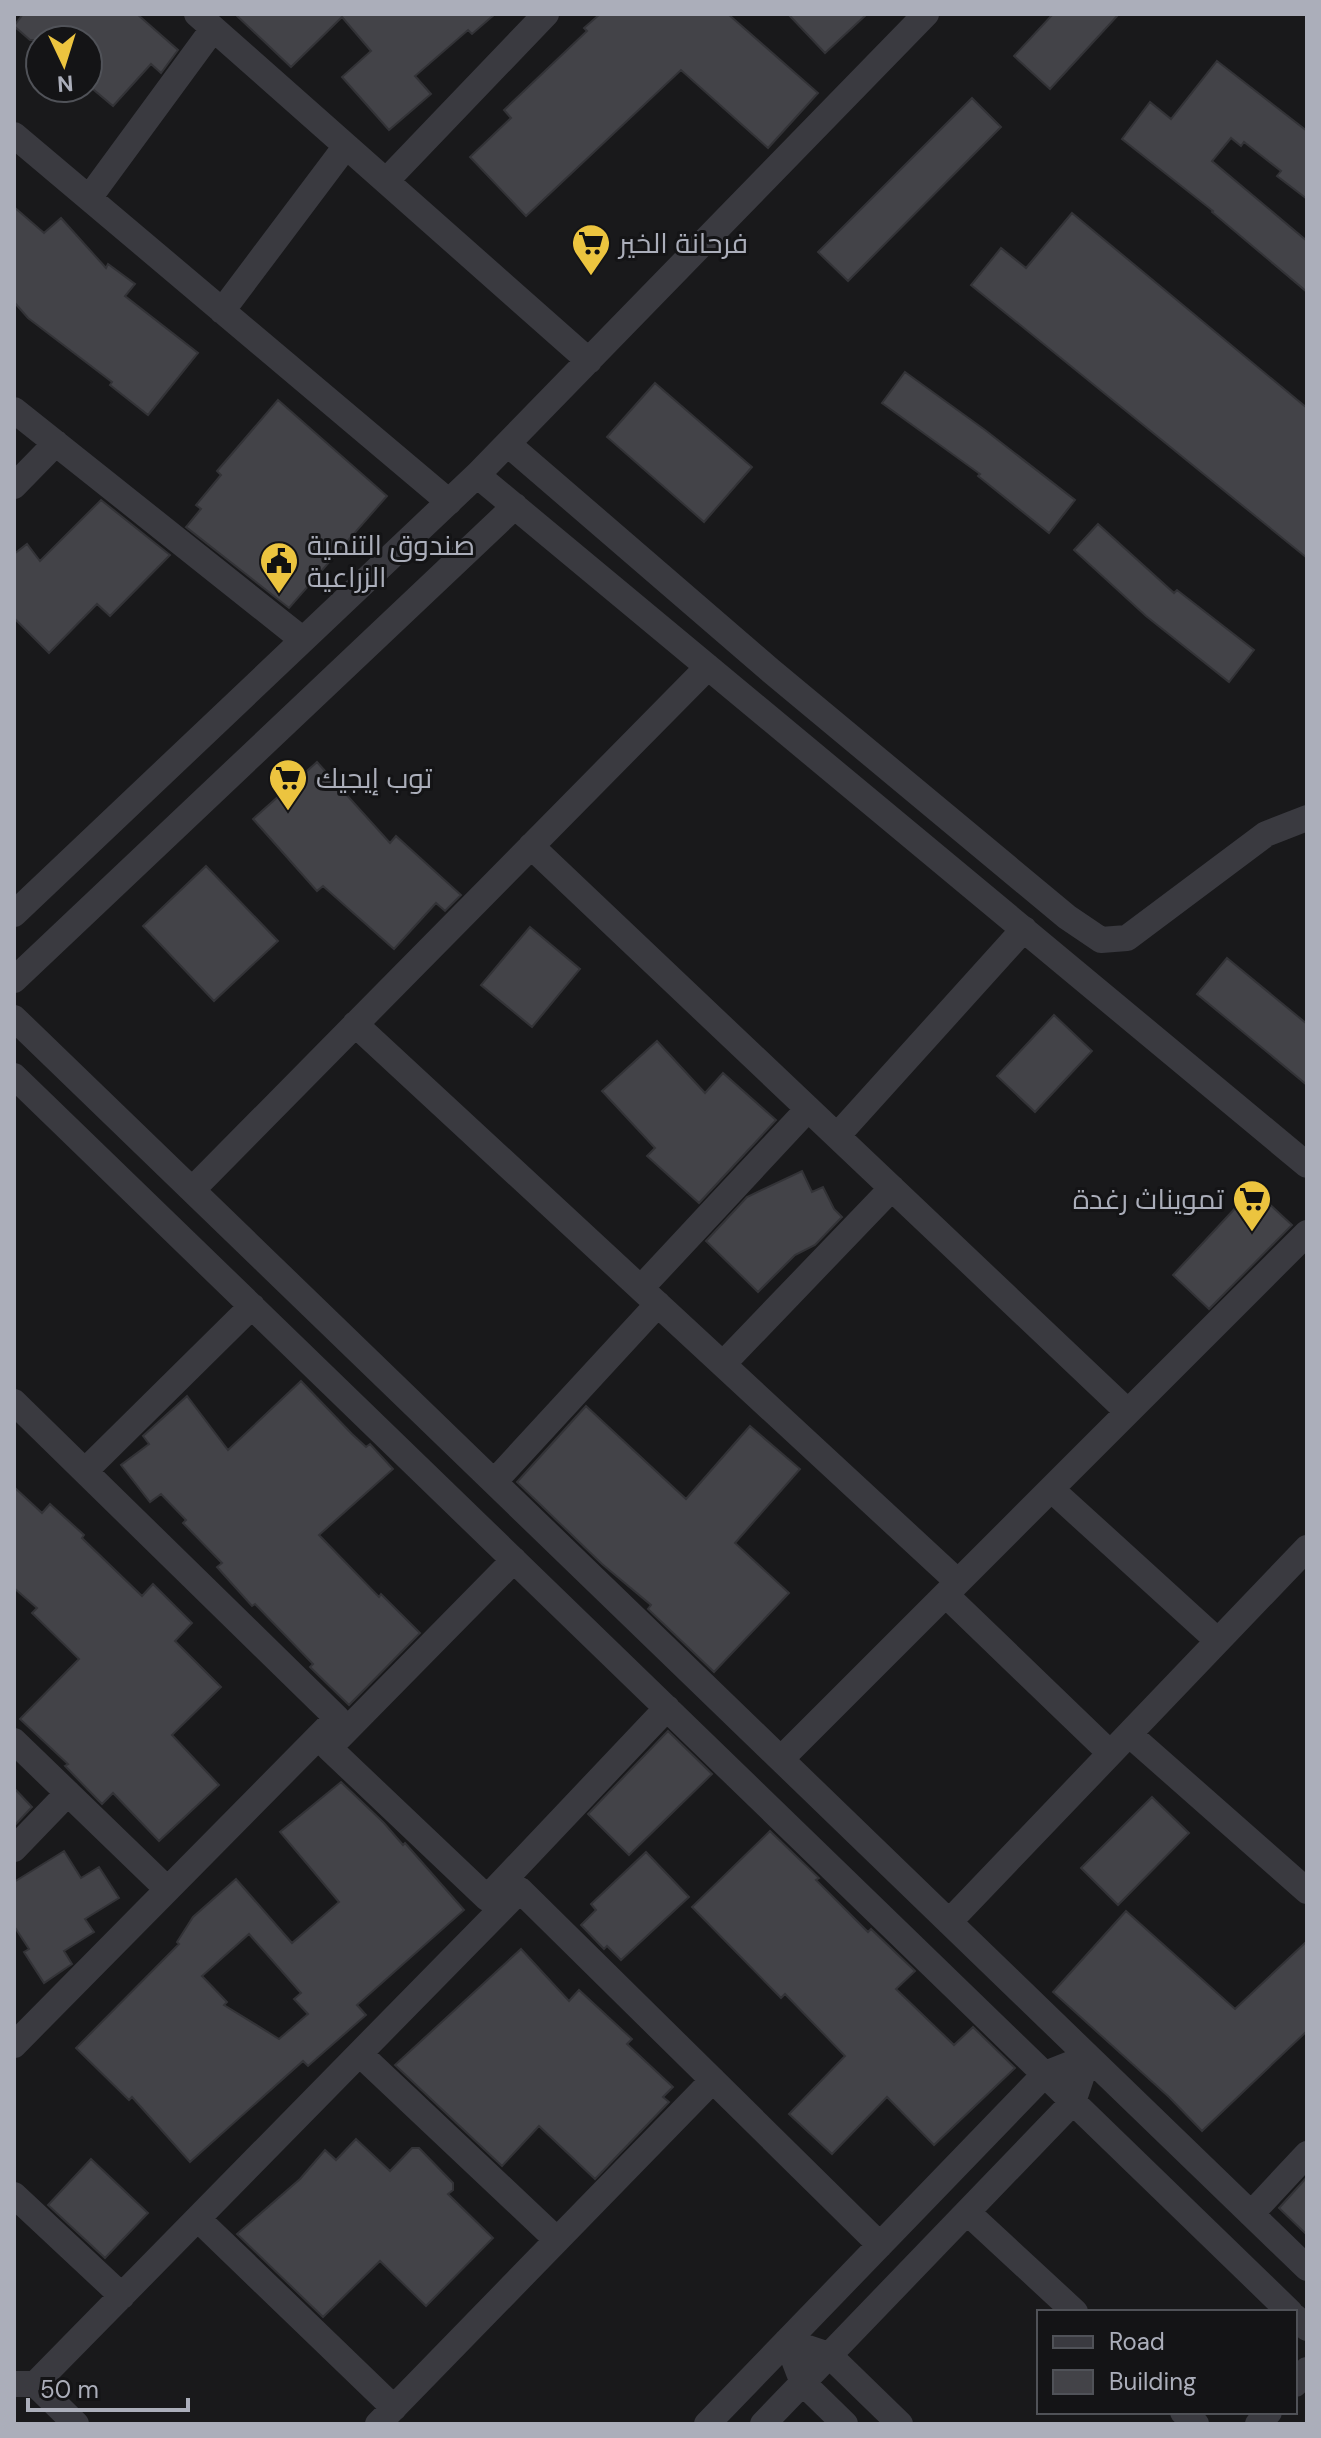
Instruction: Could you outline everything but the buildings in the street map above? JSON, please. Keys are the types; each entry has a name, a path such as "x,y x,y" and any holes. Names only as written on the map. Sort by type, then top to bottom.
{"street":[{"path":"386,181 546,14"},
{"path":"14,914 477,475 926,14"},
{"path":"89,198 205,22 589,361"},
{"path":"14,135 449,502"},
{"path":"222,311 346,146"},
{"path":"14,410 303,640"},
{"path":"14,486 56,443"},
{"path":"508,444 782,680 1067,917 1101,940 1127,938 1266,834 1307,818"},
{"path":"477,475 1307,1165"},
{"path":"14,980 515,506"},
{"path":"192,1190 708,667"},
{"path":"531,846 1128,1412"},
{"path":"837,1136 1024,929"},
{"path":"14,1018 1307,2268"},
{"path":"355,1024 723,1364 952,1588 1110,1753"},
{"path":"14,1076 1288,2310"},
{"path":"494,1482 808,1109"},
{"path":"723,1364 892,1188"},
{"path":"781,1759 1307,1233"},
{"path":"85,1471 252,1306"},
{"path":"14,1402 337,1718"},
{"path":"1051,1489 1218,1641"},
{"path":"949,1922 1307,1548"},
{"path":"329,1748 514,1560"},
{"path":"487,1898 667,1708"},
{"path":"329,1748 337,1718"},
{"path":"14,2045 337,1718"},
{"path":"1129,1734 1307,1891"},
{"path":"14,1741 167,1889"},
{"path":"329,1748 487,1898"},
{"path":"14,1849 68,1793"},
{"path":"487,1898 520,1890"},
{"path":"76,2424 24,2384 122,2296 520,1890"},
{"path":"520,1890 880,2245"},
{"path":"360,2054 557,2240"},
{"path":"707,2424 1045,2074 1088,2057"},
{"path":"763,2424 1073,2102 1088,2057"},
{"path":"198,2219 386,2416 713,2080"},
{"path":"1251,2214 1307,2154"},
{"path":"14,2195 122,2296"},
{"path":"967,2212 1073,2310"},
{"path":"787,2341 829,2355 900,2424"},
{"path":"787,2341 803,2383 845,2424"}],"place":[{"name":"فرحانة الخير","path":"591,277"},
{"name":"صندوق التنمية الزراعية","path":"279,595"},
{"name":"توب إيجيك","path":"288,812"},
{"name":"تمويناث رغدة","path":"1252,1233"}]}
